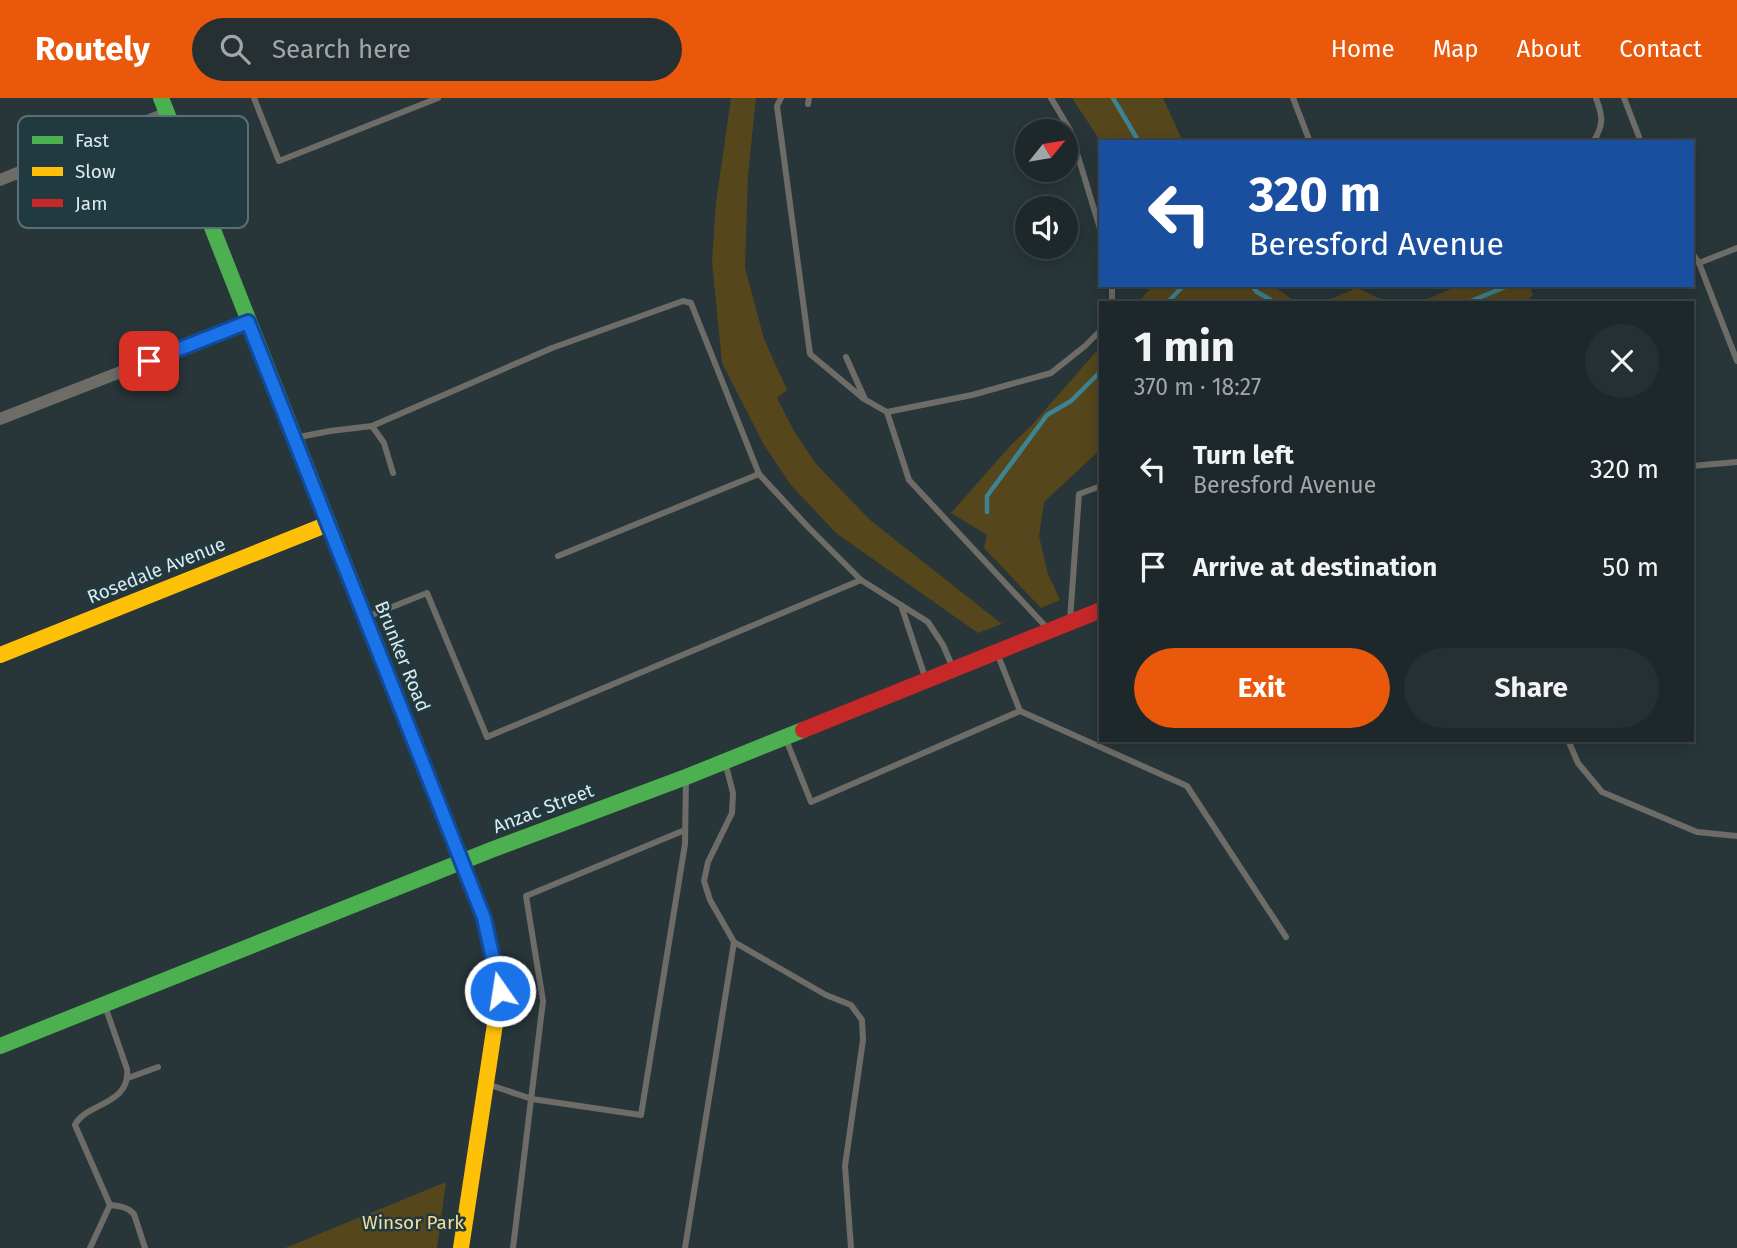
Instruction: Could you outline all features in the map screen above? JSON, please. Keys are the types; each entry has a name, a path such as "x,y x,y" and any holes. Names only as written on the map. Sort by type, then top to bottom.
{"street":[{"path":"142,116 164,106"},
{"path":"0,180 18,172"},
{"name":"Brunker Road","path":"211,228 484,918 500,991 461,1248"},
{"path":"0,419 248,322"},
{"name":"Rosedale Avenue","path":"0,655 328,524"},
{"name":"Anzac Street","path":"0,1046 461,862 686,777 1099,611"}],"lane":[{"path":"254,98 279,160 438,98"},
{"path":"781,98 777,106 810,354 864,398 887,412 909,480 1050,631"},
{"path":"1051,98 1070,130 1099,225"},
{"path":"1293,98 1309,140"},
{"path":"1594,140 1602,129 1600,110 1595,98"},
{"path":"1624,98 1640,140"},
{"path":"1699,263 1737,248"},
{"path":"1694,256 1737,361"},
{"path":"294,438 372,426 552,348 683,301 691,303 759,474 807,527 862,580 928,622 943,645 953,669"},
{"path":"887,412 972,395 1051,373 1099,332"},
{"path":"846,357 864,398"},
{"path":"372,426 384,443 393,472"},
{"path":"1694,466 1737,462"},
{"path":"558,556 759,474"},
{"path":"1070,622 1079,494 1099,487"},
{"path":"365,618 427,593 487,737 862,580"},
{"path":"901,606 926,680"},
{"path":"996,651 1020,711 1187,786 1286,937"},
{"path":"785,737 811,802 1020,711"},
{"path":"1569,742 1578,763 1602,792 1697,832 1737,836"},
{"path":"724,761 733,793 732,813 708,862 704,881 710,900 734,942 826,995 851,1005 862,1020 863,1040 845,1166 851,1248"},
{"path":"486,1084 532,1099 641,1115 685,844 686,777"},
{"path":"513,1248 543,1001 526,896 685,830"},
{"path":"685,1248 734,942"},
{"path":"90,1248 110,1205 75,1125 78,1119 121,1091 128,1078 104,1005"},
{"path":"128,1078 158,1067"},
{"path":"110,1205 131,1210 145,1248"}],"green space":[{"path":"731,98 756,98 748,175 745,268 764,339 787,390 777,398 794,431 816,464 870,520 1002,624 978,633 836,533 791,485 764,445 722,363 712,261 716,203"},
{"path":"1072,98 1163,98 1182,140 1100,140"},
{"path":"1151,287 1275,287 1294,301 1140,301"},
{"path":"1455,287 1530,287 1533,295 1528,301 1423,301"},
{"path":"1357,288 1386,301 1326,301"},
{"path":"1099,348 1099,451 1044,502 1039,536 1048,574 1060,600 1041,608 984,548 987,535 951,513"},
{"name":"Winsor Park","path":"446,1182 437,1248 285,1248"}],"waterway":[{"path":"1113,98 1138,140"},
{"path":"1169,301 1182,287"},
{"path":"1253,287 1273,301"},
{"path":"1471,301 1505,287"},
{"path":"987,512 987,496 1047,415 1071,401 1099,373"}],"traffic: fast":[{"path":"161,98 168,116"},
{"path":"212,228 459,854"},
{"path":"0,1046 491,850 803,730"}],"traffic: slow":[{"path":"0,655 328,524"},
{"path":"459,854 484,918 500,991 461,1248"}],"traffic: jam":[{"path":"803,730 1099,611"}],"route":[{"path":"149,361 248,322 484,918 500,991"}]}
